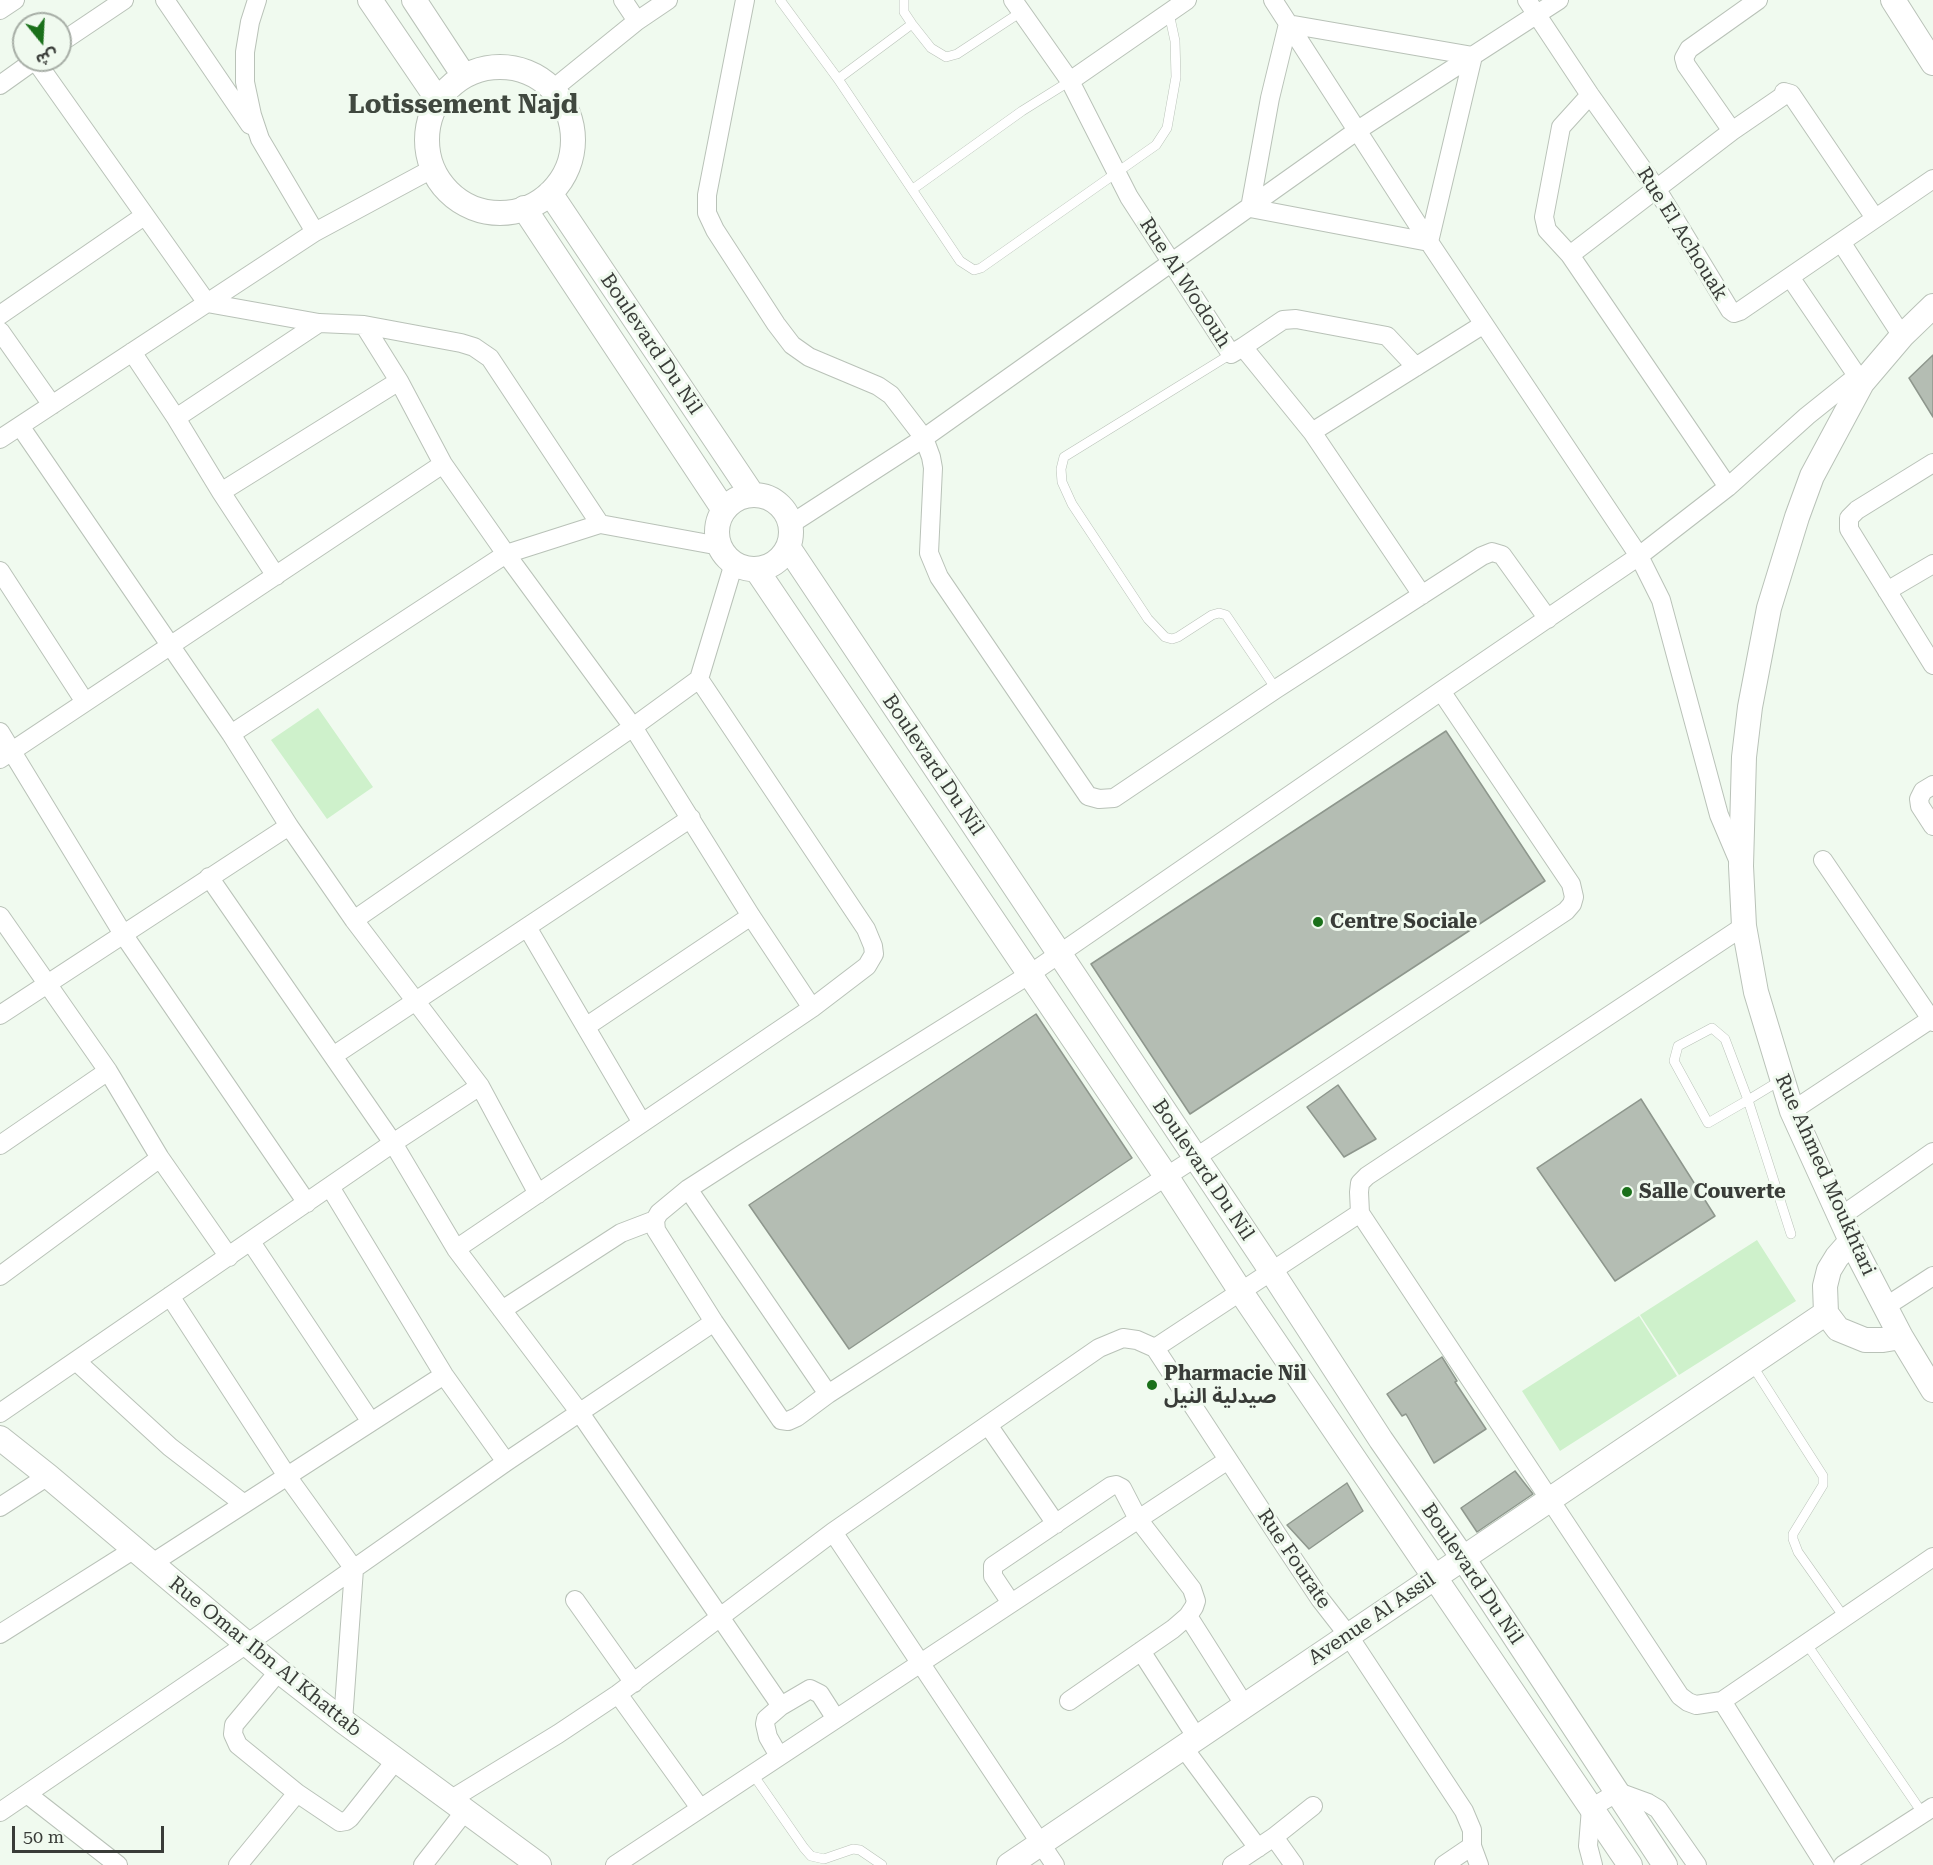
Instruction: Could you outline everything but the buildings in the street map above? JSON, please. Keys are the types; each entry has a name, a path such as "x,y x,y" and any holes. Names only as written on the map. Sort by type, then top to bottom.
{"street":[{"path":"72,35 124,0"},
{"path":"165,0 260,139 315,232"},
{"path":"257,0 250,22 245,66 247,96 260,139"},
{"path":"370,0 438,100"},
{"path":"414,0 464,76"},
{"path":"623,0 637,21"},
{"path":"553,89 637,21 668,0"},
{"path":"745,0 706,195 707,213 715,230 792,345 809,357 878,386 891,395 924,438 933,468 929,553 936,569 1088,796 1099,799 1114,798 1276,689 1482,556 1492,552 1502,555 1548,620"},
{"path":"1070,81 1187,0"},
{"path":"1273,0 1429,242 1639,556 1661,600 1719,815 1741,866"},
{"path":"231,734 506,554 600,524 737,559 775,563 790,535 924,438 1358,130 1473,56 1532,7 1558,0"},
{"path":"1732,131 1686,65 1684,58 1689,49 1758,0"},
{"path":"1893,0 1933,63"},
{"name":"Rue Al Wodouh","path":"1017,6 1070,81 1116,174 1172,263 1237,351 1312,432 1422,595"},
{"name":"Rue El Achouak","path":"1532,7 1590,95 1656,188 1730,310 1734,313 1933,179"},
{"path":"1288,24 1473,56"},
{"path":"1250,208 1270,98 1288,24"},
{"path":"1429,242 1473,56"},
{"path":"484,68 517,68 537,76 560,98 570,118 573,148 562,177 550,193 538,202 504,213 473,208 444,189 432,169 427,152 429,120 438,100 450,86 464,76 484,68"},
{"path":"0,85 18,72"},
{"path":"43,72 207,303 319,323 364,325 474,347 490,357 600,524"},
{"path":"1570,255 1732,131 1784,96 1784,92 1791,94 1875,218"},
{"path":"1590,95 1561,127 1544,217 1547,230 1570,255 1728,486"},
{"path":"0,439 315,232 432,169"},
{"name":"Boulevard Du Nil","path":"550,193 752,494"},
{"name":"Boulevard Du Nil","path":"524,208 724,510"},
{"path":"1250,208 1429,242"},
{"path":"0,315 144,216"},
{"path":"1841,242 1902,336"},
{"path":"1441,691 1572,884 1574,897 1572,904 1195,1158 828,1394 797,1417 788,1421 781,1420 714,1322 656,1230 655,1220 659,1213 688,1189 1030,974 1441,691 1548,620 1639,556 1728,486 1807,416 1859,380 1790,277"},
{"name":"Rue Ahmed Moukhtari","path":"1933,306 1859,380 1812,476 1797,517 1768,608 1750,707 1741,866 1744,926 1755,992 1792,1111 1851,1241 1901,1337 1933,1390"},
{"path":"1237,351 1283,320 1296,319 1387,336 1416,367"},
{"path":"176,418 319,323"},
{"path":"1312,432 1484,324"},
{"path":"364,325 399,381 443,464 633,727 751,916 812,1008"},
{"path":"0,331 52,405"},
{"path":"132,352 276,576"},
{"path":"221,492 399,381"},
{"path":"20,426 231,734 289,826 354,920 480,1086 538,1194"},
{"path":"1933,463 1857,510 1849,518 1849,529 1933,665"},
{"path":"6,755 443,464"},
{"path":"737,559 717,530 724,510 734,501 752,494 769,497 779,504 789,517 790,535"},
{"name":"Boulevard Du Nil","path":"790,535 1059,954 1272,1272 1381,1440 1463,1558 1665,1865"},
{"path":"354,920 699,679 737,559"},
{"name":"Boulevard Du Nil","path":"737,559 1030,974 1630,1865"},
{"path":"1887,591 1933,564"},
{"path":"0,571 85,702"},
{"path":"456,1249 812,1008 867,966 874,954 866,929 699,679"},
{"path":"0,732 6,755 123,934 307,1203"},
{"path":"1933,785 1923,791 1919,799 1920,806 1933,826"},
{"path":"333,1056 691,818"},
{"path":"0,1015 289,826"},
{"path":"1792,1111 1932,1020 1823,860"},
{"path":"209,877 393,1143 456,1249 580,1413 781,1706"},
{"path":"0,916 108,1071 160,1158 229,1257"},
{"path":"587,1026 751,916"},
{"path":"1744,926 1367,1176 1360,1183 1360,1213 1680,1696 1696,1705 1722,1701 1933,1557"},
{"path":"527,927 642,1123"},
{"path":"0,1145 108,1071"},
{"path":"0,1413 393,1143 480,1086"},
{"path":"1840,1217 1933,1152"},
{"path":"0,1276 160,1158"},
{"path":"330,1187 444,1375 506,1462"},
{"path":"688,1189 828,1394"},
{"path":"423,1865 458,1805 634,1683 833,1533 988,1425 1099,1348 1123,1338 1137,1340 1155,1348 1360,1213"},
{"path":"502,1310 621,1233 655,1220"},
{"path":"1851,1241 1829,1270 1825,1286 1826,1313 1838,1329 1865,1340 1901,1337"},
{"path":"250,1242 371,1422"},
{"path":"1885,1307 1933,1276"},
{"path":"171,1296 287,1476 354,1569 343,1721"},
{"name":"Avenue Al Assil","path":"1009,1865 1826,1313"},
{"path":"0,1812 248,1644 506,1462 714,1322"},
{"name":"Rue Fourate","path":"1155,1348 1320,1599 1348,1635 1464,1811 1472,1830 1472,1846 1479,1865"},
{"path":"76,1361 170,1447 244,1504"},
{"path":"0,1634 244,1504 444,1375"},
{"path":"988,1425 1056,1524"},
{"name":"Rue Omar Ibn Al Khattab","path":"0,1438 279,1671 343,1721 539,1865"},
{"path":"615,1865 1228,1460"},
{"path":"0,1507 48,1476"},
{"path":"1011,1603 993,1576 993,1566 1111,1486 1116,1485 1122,1488 1138,1520 1195,1594 1194,1607 1188,1616 1069,1701"},
{"path":"833,1533 1055,1865"},
{"path":"575,1600 634,1683"},
{"path":"1188,1616 1245,1706"},
{"path":"1142,1651 1190,1743 1258,1848"},
{"path":"279,1671 234,1725 233,1734 238,1745 297,1793 340,1822 346,1821 396,1760"},
{"path":"779,1756 768,1737 765,1724 766,1719 781,1706 810,1689 820,1694 836,1719"},
{"path":"618,1694 700,1808"},
{"path":"1722,1701 1825,1865"},
{"path":"1593,1865 1588,1846 1591,1809 1618,1792 1658,1809 1697,1865"},
{"path":"238,1865 297,1793"},
{"path":"27,1794 118,1865"},
{"path":"1232,1865 1274,1837 1313,1806"},
{"path":"1843,1865 1928,1810"},
{"path":"1274,1837 1294,1865"},
{"path":"1444,1865 1472,1846"}],"lane":[{"path":"780,0 838,79 960,261 974,270 981,268 1156,145 1167,128 1176,77 1175,41 1169,13"},
{"path":"904,0 904,12 912,24 931,48 946,57 957,54 1017,6"},
{"path":"838,79 912,24"},
{"path":"913,189 1022,111 1070,81"},
{"path":"1237,351 1064,457 1061,469 1062,482 1072,504 1148,619 1165,637 1172,639 1178,637 1212,615 1219,613 1226,615 1276,689"},
{"path":"1781,1080 1748,1100 1708,1123 1674,1061 1678,1046 1712,1028 1725,1039 1748,1100 1791,1234"},
{"path":"1751,1364 1823,1476 1823,1485 1793,1534 1793,1539 1798,1552 1844,1617"},
{"path":"1806,1643 1928,1810"},
{"path":"752,1773 811,1856 824,1859 853,1849 860,1850 882,1865"}],"green space":[{"path":"318,708 373,787 327,819 271,740"},
{"path":"1757,1240 1796,1301 1679,1375 1640,1315"},
{"path":"1639,1316 1677,1376 1560,1451 1522,1391"}],"place":[{"name":"Centre Sociale","path":"1318,922"},
{"name":"Salle Couverte","path":"1627,1192"},
{"name":"Pharmacie Nil صيدلية النيل","path":"1152,1385"}],"district":[{"name":"Lotissement Najd","path":"463,105"}]}
